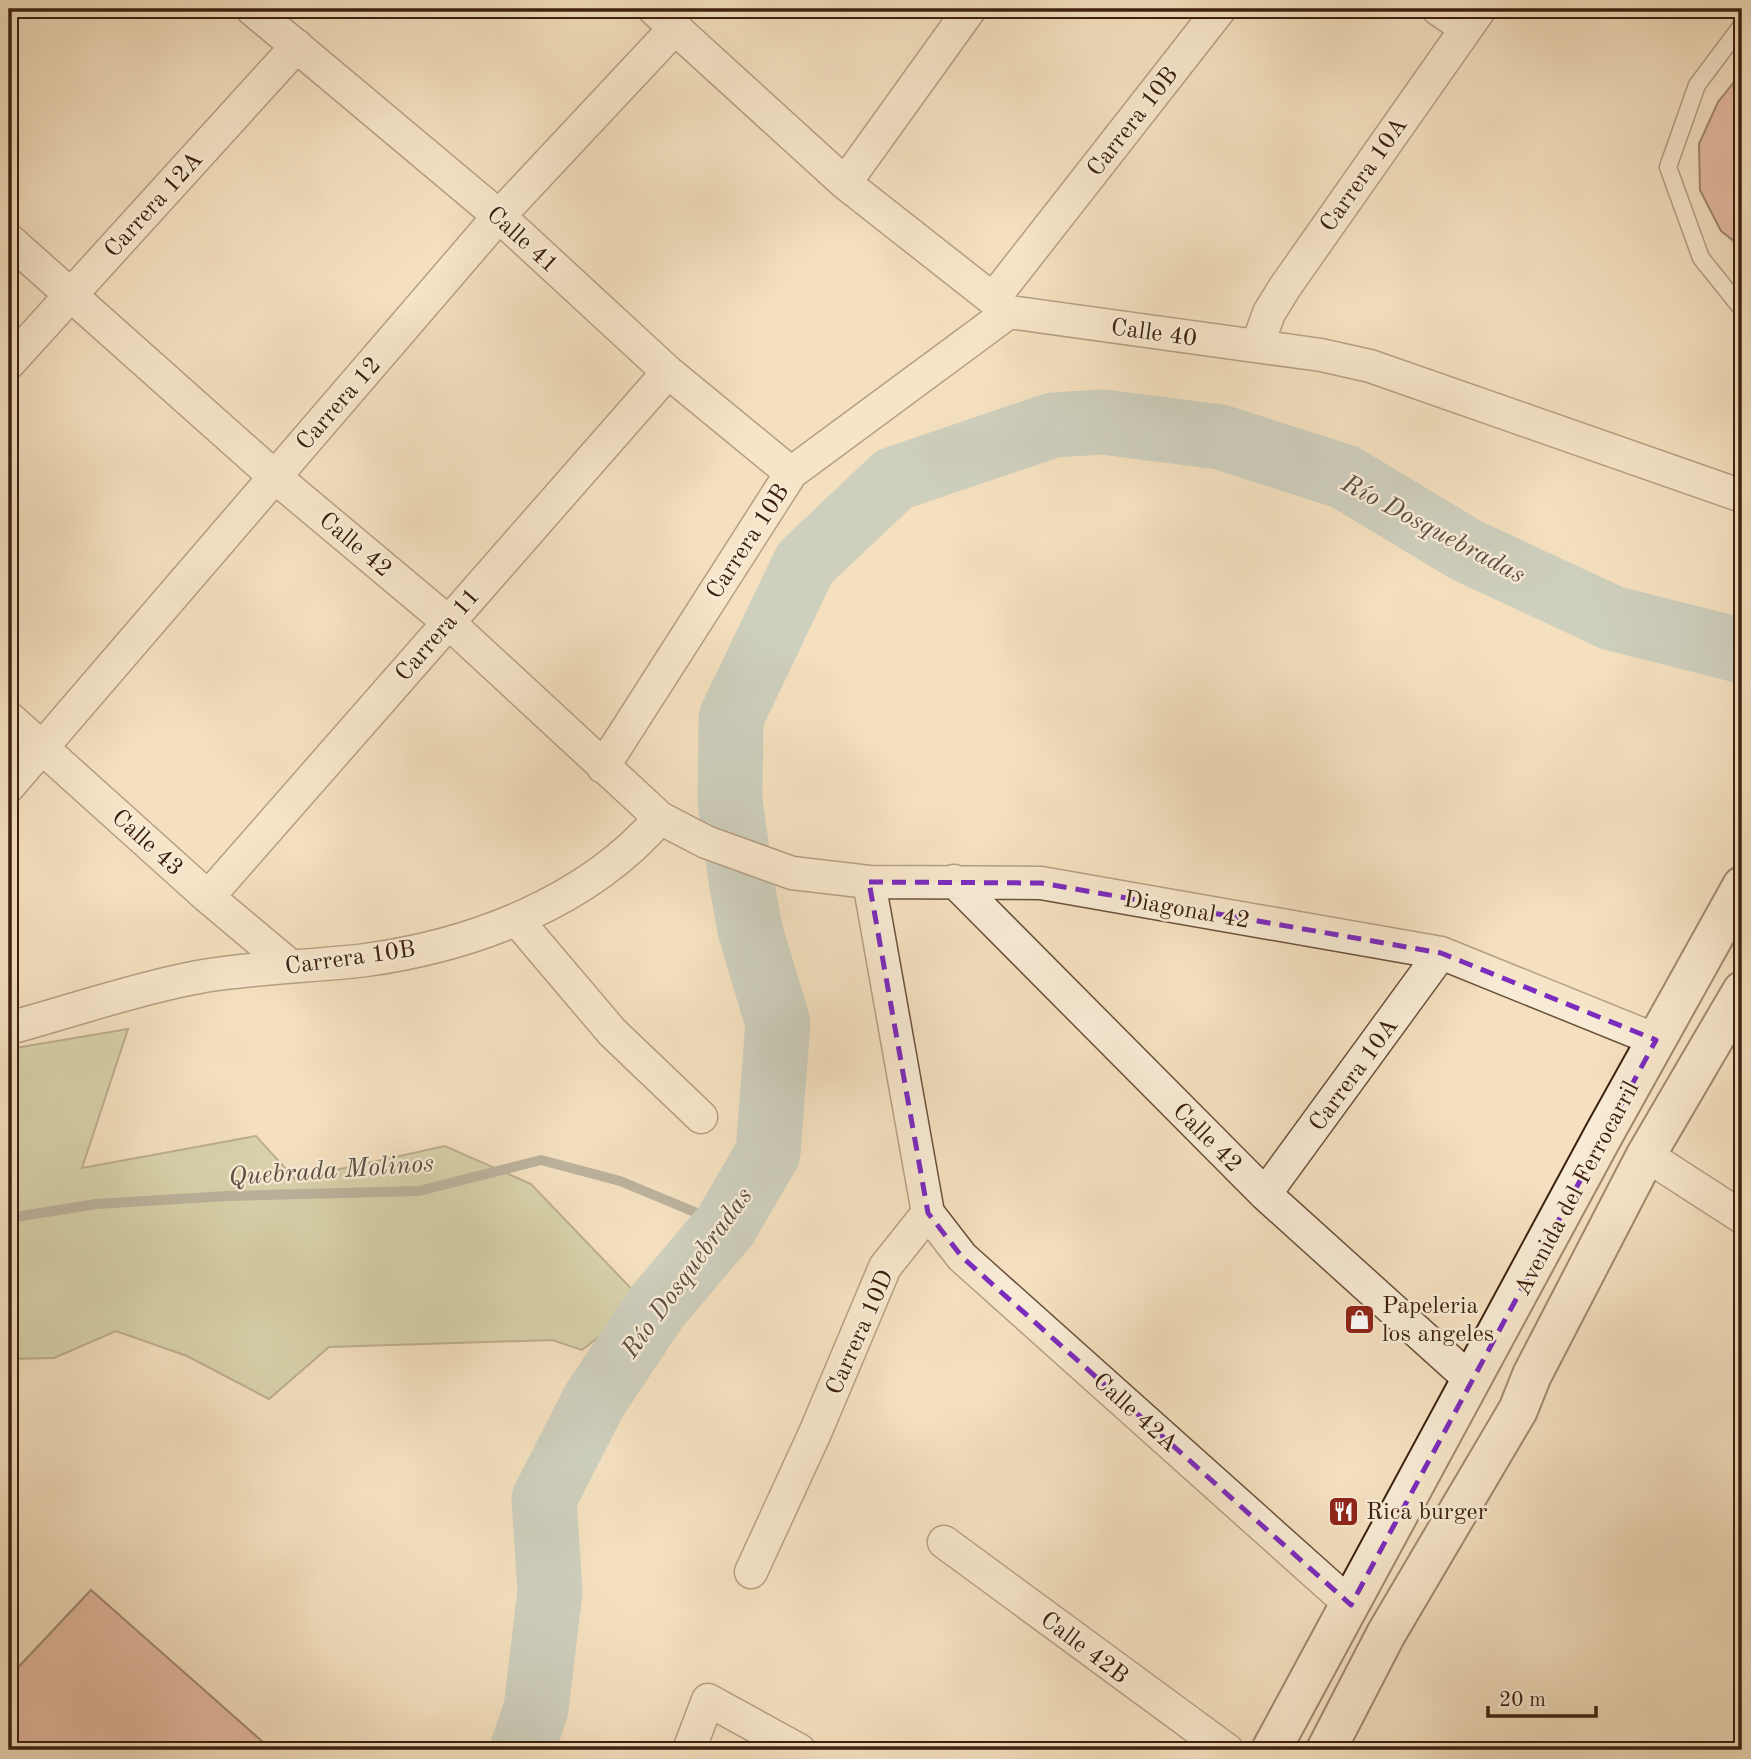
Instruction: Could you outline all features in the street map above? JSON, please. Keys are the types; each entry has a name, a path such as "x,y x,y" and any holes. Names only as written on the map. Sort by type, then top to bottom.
{"main road":[{"name":"Avenida del Ferrocarril","path":"1271,1750 1742,886"},
{"name":"Avenida del Ferrocarril","path":"1326,1750 1386,1634 1518,1410 1532,1375 1646,1155 1742,991"}],"street":[{"name":"Calle 41","path":"252,9 499,216 668,372 791,473"},
{"path":"845,183 970,9"},
{"name":"Carrera 10B","path":"603,767 791,473 1001,306 1220,9"},
{"path":"1438,9 1473,18"},
{"path":"665,18 845,183 1001,306"},
{"name":"Carrera 12","path":"9,786 499,216 665,18"},
{"name":"Carrera 10A","path":"1257,346 1269,313 1285,287 1473,18"},
{"name":"Carrera 12A","path":"9,363 297,46"},
{"name":"Calle 42","path":"9,240 275,477 447,621 660,818 706,842"},
{"name":"Calle 40","path":"1001,306 1370,366 1742,496"},
{"name":"Carrera 11","path":"208,897 447,621 668,372"},
{"name":"Calle 43","path":"9,718 208,897 289,965"},
{"name":"Carrera 10B","path":"9,1028 192,978 289,965 367,960 447,942 517,920 597,877 637,845 660,818"},
{"name":"Diagonal 42","path":"706,842 792,873 869,882 1041,883 1441,953 1656,1040"},
{"name":"Calle 42","path":"954,881 1265,1195 1472,1381"},
{"path":"869,882 928,1213"},
{"path":"517,920 612,1032 701,1117"},
{"name":"Carrera 10A","path":"1265,1195 1441,953"},
{"path":"1646,1155 1742,1217"},
{"name":"Carrera 10D","path":"751,1572 815,1433 885,1267 928,1213"},
{"name":"Calle 42A","path":"928,1213 962,1257 1351,1605"},
{"name":"Calle 42B","path":"944,1542 1227,1750"},
{"path":"689,1750 708,1700 799,1750"}],"lane":[{"path":"1742,25 1697,85 1668,167 1701,258 1742,309"}],"highlighted area":[{"path":"869,882 1041,883 1441,953 1656,1040 1351,1605 962,1257 928,1213"}],"green space":[{"path":"128,1029 82,1168 256,1136 295,1179 445,1146 531,1184 644,1302 582,1350 552,1340 329,1347 269,1399 187,1356 116,1331 54,1358 9,1359 9,1049"}],"building":[{"path":"1742,72 1742,247 1721,231 1700,190 1699,144 1718,102"},
{"path":"91,1590 272,1750 9,1750 9,1677"}],"waterway":[{"name":"Río Dosquebradas","path":"522,1750 536,1709 550,1591 544,1499 594,1401 656,1308 726,1225 768,1153 778,1023 750,930 741,879 730,801 731,718 805,563 894,479 1053,425 1103,422 1220,437 1345,477 1466,550 1612,618 1742,651"},
{"name":"Quebrada Molinos","path":"9,1218 96,1204 227,1196 419,1191 541,1160 620,1181 726,1225"}],"place":[{"name":"Papeleria los angeles","path":"1359,1319"},
{"name":"Rica burger","path":"1343,1511"}]}
